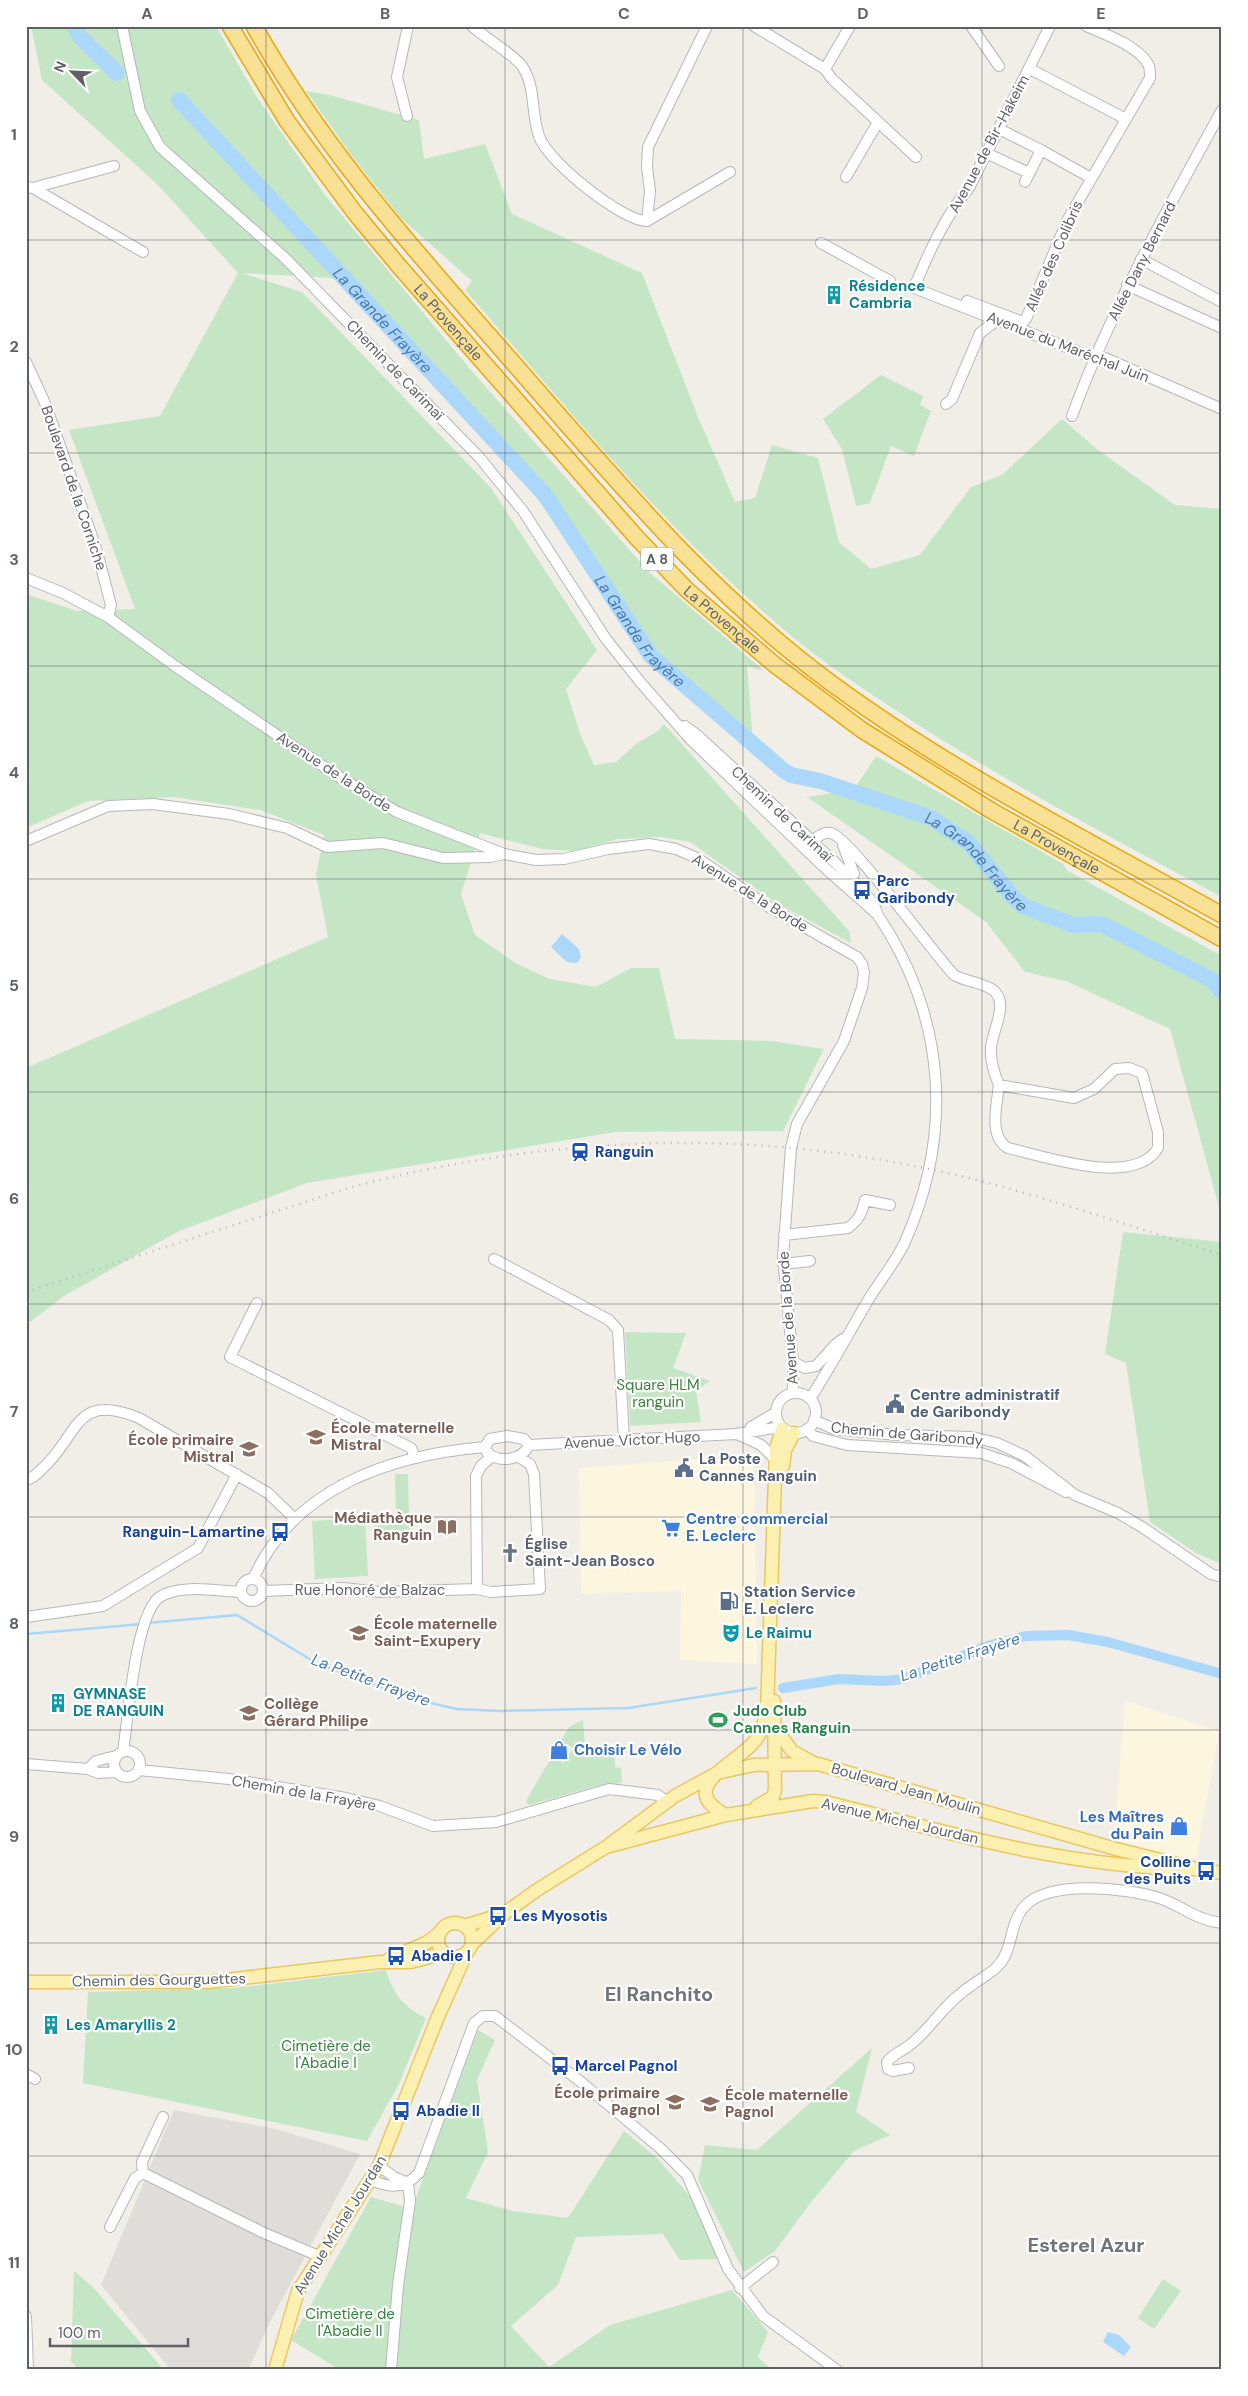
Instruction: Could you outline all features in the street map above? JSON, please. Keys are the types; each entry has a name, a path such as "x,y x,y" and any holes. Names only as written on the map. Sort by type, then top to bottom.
{"highway":[{"name":"La Provençale","path":"230,26 287,121 361,221 637,538 687,590 775,665 870,735 992,812 1222,939"},
{"name":"La Provençale","path":"254,26 332,148 386,218 654,524 726,596 829,682 913,738 1003,793 1222,915"}],"main road":[{"path":"726,1815 714,1809 706,1795 706,1788 716,1773 754,1742 765,1721 775,1459 786,1430"},
{"path":"745,1811 773,1797 775,1668 786,1430"},
{"path":"775,1727 784,1743 797,1755 818,1764"},
{"name":"Boulevard Jean Moulin","path":"606,1847 667,1802 716,1773 775,1764 818,1764 985,1813 1197,1869 1222,1873"},
{"name":"Avenue Michel Jourdan","path":"274,2370 280,2364 292,2303 298,2290 371,2180 378,2166 469,1948 505,1913 537,1890 606,1847 726,1815 813,1801 826,1802 1041,1853 1124,1866 1197,1869"},
{"name":"Avenue Michel Jourdan","path":"464,1926 505,1913"},
{"path":"459,1924 464,1926 470,1932 469,1948 462,1956 449,1956 440,1945 440,1933 448,1925 459,1924"},
{"name":"Chemin des Gourguettes","path":"380,1962 412,1950 440,1933"},
{"name":"Chemin des Gourguettes","path":"26,1982 208,1982 380,1962 412,1962 437,1955 449,1956"},
{"name":"Avenue Michel Jourdan","path":"449,1956 453,1984"}],"street":[{"name":"Chemin de Carimaï","path":"122,26 140,111 160,147 286,258 491,471 523,511 613,649 677,721 691,740 809,845 865,905 877,914"},
{"path":"407,116 397,77 408,26"},
{"path":"472,26 522,65 529,79 539,138 546,149 584,187 631,218 647,221 730,172"},
{"path":"647,221 650,191 647,167 648,147 707,26"},
{"path":"754,26 825,69 916,157"},
{"path":"825,69 850,26"},
{"path":"971,26 980,42 1000,66"},
{"name":"Avenue de Bir-Hakeim","path":"916,285 941,231 960,199 969,188 1050,26"},
{"path":"1086,26 1112,31"},
{"name":"Allée des Colibris","path":"916,285 1023,322 1068,218 1150,78 1149,65 1112,31"},
{"path":"1030,69 1126,119"},
{"name":"Allée Dany Bernard","path":"1072,416 1096,354 1127,285 1222,110"},
{"path":"846,177 878,122"},
{"path":"998,129 1041,150 1090,178"},
{"path":"986,153 1027,178 1041,150"},
{"path":"29,188 114,166"},
{"path":"29,188 143,252"},
{"path":"821,243 890,281"},
{"path":"1141,259 1222,302"},
{"name":"Avenue du Maréchal Juin","path":"916,285 996,321 1089,356 1096,354 1222,409"},
{"path":"1127,285 1222,328"},
{"path":"946,404 952,399 980,333 996,321"},
{"name":"Boulevard de la Corniche","path":"26,362 45,403 96,548 111,605 108,617"},
{"name":"Avenue de la Borde","path":"26,578 63,593 108,617 175,666 383,805 504,854 536,860 564,859 608,849 649,844 676,849 697,858 769,907 857,957 862,964 864,973 862,988 844,1041 797,1124 791,1148 783,1264 793,1362 793,1393"},
{"path":"26,841 108,806 153,804 229,814 277,826 327,847 383,843 442,858 490,857 504,854"},
{"path":"809,845 821,835 828,833 840,838 954,975 964,981 991,988 1001,998 991,1047 993,1070 999,1085 996,1132 1000,1143 1008,1148 1090,1166 1118,1169 1146,1161 1158,1148 1158,1132 1142,1073 1129,1068 1115,1068 1094,1089 1074,1098 999,1085"},
{"path":"840,838 855,878"},
{"name":"Chemin de Carimaï","path":"809,845 855,878 874,906 909,970 925,1012 934,1063 936,1124 926,1180 911,1227 902,1246 810,1399"},
{"path":"855,878 856,870 862,868 871,874"},
{"path":"784,1235 848,1228 856,1222 862,1213 865,1200 890,1205"},
{"path":"494,1259 609,1320 618,1330 624,1440"},
{"path":"783,1264 810,1261"},
{"path":"257,1303 230,1356 411,1448 415,1457"},
{"name":"Chemin de Carimaï","path":"793,1362 805,1368 816,1366 836,1344 845,1338"},
{"path":"736,1434 764,1421 775,1413 782,1398 793,1393 802,1394 810,1399 815,1409 814,1420 808,1430 786,1430 775,1413"},
{"path":"26,1480 32,1479 49,1463 79,1421 99,1409 118,1409 139,1418 268,1493 294,1518"},
{"name":"Chemin de Garibondy","path":"814,1420 834,1429 897,1435 972,1437 996,1443 1025,1456 1075,1495"},
{"name":"Avenue Victor Hugo","path":"529,1445 786,1430"},
{"name":"Chemin de Garibondy","path":"808,1430 813,1436 847,1445 981,1453 1011,1463 1060,1490 1118,1513 1142,1527 1203,1570 1222,1577"},
{"path":"736,1434 761,1445 775,1459"},
{"path":"507,1436 524,1439 529,1445 519,1457 505,1459 492,1456 485,1447 490,1438 507,1436"},
{"path":"241,1592 244,1583 252,1579 273,1541 305,1508 370,1470 415,1457 485,1447"},
{"path":"477,1588 476,1476 481,1466 492,1456"},
{"name":"Rue Honoré de Balzac","path":"263,1591 343,1588 380,1592 477,1588 490,1592 540,1589 534,1474 530,1464 519,1457"},
{"path":"26,1617 103,1606 198,1548 237,1474"},
{"path":"241,1592 245,1598 251,1601 260,1598 263,1591 259,1582 252,1579"},
{"path":"116,1772 114,1764 120,1753 142,1631 161,1597 181,1592 241,1592"},
{"path":"26,1764 88,1769 98,1773 116,1772 122,1776 130,1777 139,1770 140,1763 137,1756 131,1751 96,1761 88,1769"},
{"name":"Chemin de la Frayère","path":"139,1770 228,1779 346,1798 380,1806 433,1826 496,1822 608,1789 658,1795 667,1802"},
{"path":"909,2068 893,2071 888,2069 887,2062 892,2055 910,2045 921,2035 958,1995 995,1968 1006,1957 1016,1920 1024,1906 1042,1896 1072,1890 1106,1887 1161,1898 1204,1921 1222,1923"},
{"path":"371,2180 391,2187 408,2183 419,2173 474,2023 483,2016 496,2016 581,2082 660,2148 687,2175 728,2269 740,2288 763,2316 837,2370"},
{"path":"143,2173 142,2162 163,2117"},
{"path":"378,2166 394,2177 408,2183"},
{"path":"110,2227 135,2178 143,2173"},
{"path":"143,2173 264,2233 319,2256"},
{"path":"391,2370 398,2285 410,2201 408,2183"},
{"path":"740,2288 773,2262"},
{"path":"26,2316 28,2370"}],"shaded area":[{"path":"754,1455 757,1664 680,1660 681,1591 581,1594 579,1468"},
{"path":"1125,1701 1219,1731 1196,1859 1160,1853 1114,1840"},
{"path":"174,2110 276,2129 360,2154 270,2322 248,2370 171,2370 101,2285"}],"green space":[{"path":"31,26 216,26 258,99 325,195 470,369 648,571 764,671 747,666 753,742 648,643 536,477 350,279 242,273 302,292 491,488 597,650 566,689 580,734 594,765 616,762 636,744 658,731 664,724 849,931 851,943 778,904 690,842 661,837 618,839 576,851 542,849 480,833 461,894 475,935 517,964 550,979 596,987 631,968 659,968 675,1039 771,1041 824,1049 783,1131 615,1132 307,1183 179,1231 64,1296 26,1325 26,1068 328,937 316,875 324,835 260,810 174,797 88,801 26,828 26,594 77,611 135,609 69,430 160,416 238,273 157,184 42,80"},
{"path":"306,91 330,95 419,120 424,159 485,144 512,214 642,273 698,417 735,502 755,498 772,445 818,458 839,542 871,569 920,555 971,487 1002,475 1062,419 1098,450 1175,505 1222,509 1222,897 1057,808 976,761 834,668 774,621 691,544 576,419 465,290 472,281 401,218 352,156"},
{"path":"881,375 923,396 920,405 931,411 914,456 891,446 870,503 856,506 842,449 823,419"},
{"path":"876,756 1063,864 1068,871 1222,956 1222,1218 1170,1029 1066,981 1025,972 986,922 807,797 840,792 857,785"},
{"path":"1123,1232 1222,1242 1222,1564 1196,1553 1150,1522 1126,1363 1105,1354"},
{"name":"Square HLM ranguin","path":"625,1332 686,1333 673,1368 710,1381 696,1391 701,1422 630,1426"},
{"path":"395,1474 408,1474 409,1515 396,1515"},
{"path":"365,1518 368,1576 315,1579 312,1521"},
{"path":"410,1521 411,1540 374,1543 373,1524"},
{"path":"583,1720 585,1746 614,1746 615,1767 621,1768 622,1783 596,1786 529,1805 526,1802 528,1797 554,1753 559,1756 557,1759 564,1763 573,1748 566,1744 564,1746 559,1744 569,1727"},
{"name":"Cimetière de l'Abadie I","path":"386,1970 392,1986 400,1999 411,2009 426,2018 399,2084 367,2141 83,2083 88,1992 234,1988"},
{"path":"478,2030 495,2040 477,2080 488,2152 466,2198 513,2211 568,2218 624,2131 658,2159 693,2200 720,2259 680,2260 663,2234 576,2237 558,2285 511,2326 549,2367 610,2325 732,2290 768,2332 758,2357 772,2370 394,2370 401,2286 415,2200"},
{"path":"872,2048 856,2112 890,2135 854,2151 808,2206 776,2250 744,2272 698,2180 705,2145 757,2150"},
{"name":"Cimetière de l'Abadie II","path":"371,2197 402,2206 406,2212 387,2370 340,2370 291,2340"},
{"path":"74,2271 92,2286 164,2370 80,2370 71,2362"},
{"path":"1163,2279 1181,2291 1154,2329 1138,2318"}],"water":[{"path":"562,934 579,949 581,958 577,963 567,962 551,947"},
{"path":"1108,2332 1119,2335 1131,2347 1124,2356 1103,2342"}],"waterway":[{"name":"La Grande Frayère","path":"74,26 80,37 117,73"},
{"name":"La Grande Frayère","path":"179,100 545,495 651,656 783,770 791,775 820,781 931,818 969,843 1012,896 1023,906 1073,925 1101,924 1212,980 1222,992"},
{"name":"La Petite Frayère","path":"147,1623 237,1615 316,1663 413,1699 457,1709 501,1711 628,1708 756,1688"},
{"name":"La Petite Frayère","path":"26,1634 142,1624"},
{"name":"La Petite Frayère","path":"783,1688 839,1679 884,1681 903,1679 991,1645 1026,1636 1068,1635 1108,1642 1222,1674"}],"railway":[{"path":"26,1292 352,1187 490,1158 560,1149 629,1144 699,1143 769,1146 839,1153 909,1165 949,1173 1027,1194 1222,1255"}],"place":[{"name":"Résidence Cambria","path":"834,295"},
{"name":"Parc Garibondy","path":"862,890"},
{"name":"Ranguin","path":"580,1152"},
{"name":"Centre administratif de Garibondy","path":"895,1404"},
{"name":"École maternelle Mistral","path":"316,1437"},
{"name":"École primaire Mistral","path":"249,1449"},
{"name":"La Poste Cannes Ranguin","path":"684,1468"},
{"name":"Médiathèque Ranguin","path":"447,1527"},
{"name":"Centre commercial E. Leclerc","path":"671,1528"},
{"name":"Ranguin-Lamartine","path":"280,1532"},
{"name":"Église Saint-Jean Bosco","path":"510,1553"},
{"name":"Station Service E. Leclerc","path":"729,1601"},
{"name":"École maternelle Saint-Exupery","path":"359,1633"},
{"name":"Le Raimu","path":"731,1633"},
{"name":"GYMNASE DE RANGUIN","path":"58,1703"},
{"name":"Collège Gérard Philipe","path":"249,1713"},
{"name":"Judo Club Cannes Ranguin","path":"718,1720"},
{"name":"Choisir Le Vélo","path":"559,1750"},
{"name":"Les Maîtres du Pain","path":"1179,1826"},
{"name":"Colline des Puits","path":"1206,1871"},
{"name":"Les Myosotis","path":"498,1916"},
{"name":"Abadie I","path":"396,1956"},
{"name":"Les Amaryllis 2","path":"51,2025"},
{"name":"Marcel Pagnol","path":"560,2066"},
{"name":"École primaire Pagnol","path":"675,2102"},
{"name":"École maternelle Pagnol","path":"710,2104"},
{"name":"Abadie II","path":"401,2111"}],"district":[{"name":"El Ranchito","path":"659,1994"},
{"name":"Esterel Azur","path":"1086,2245"}]}
